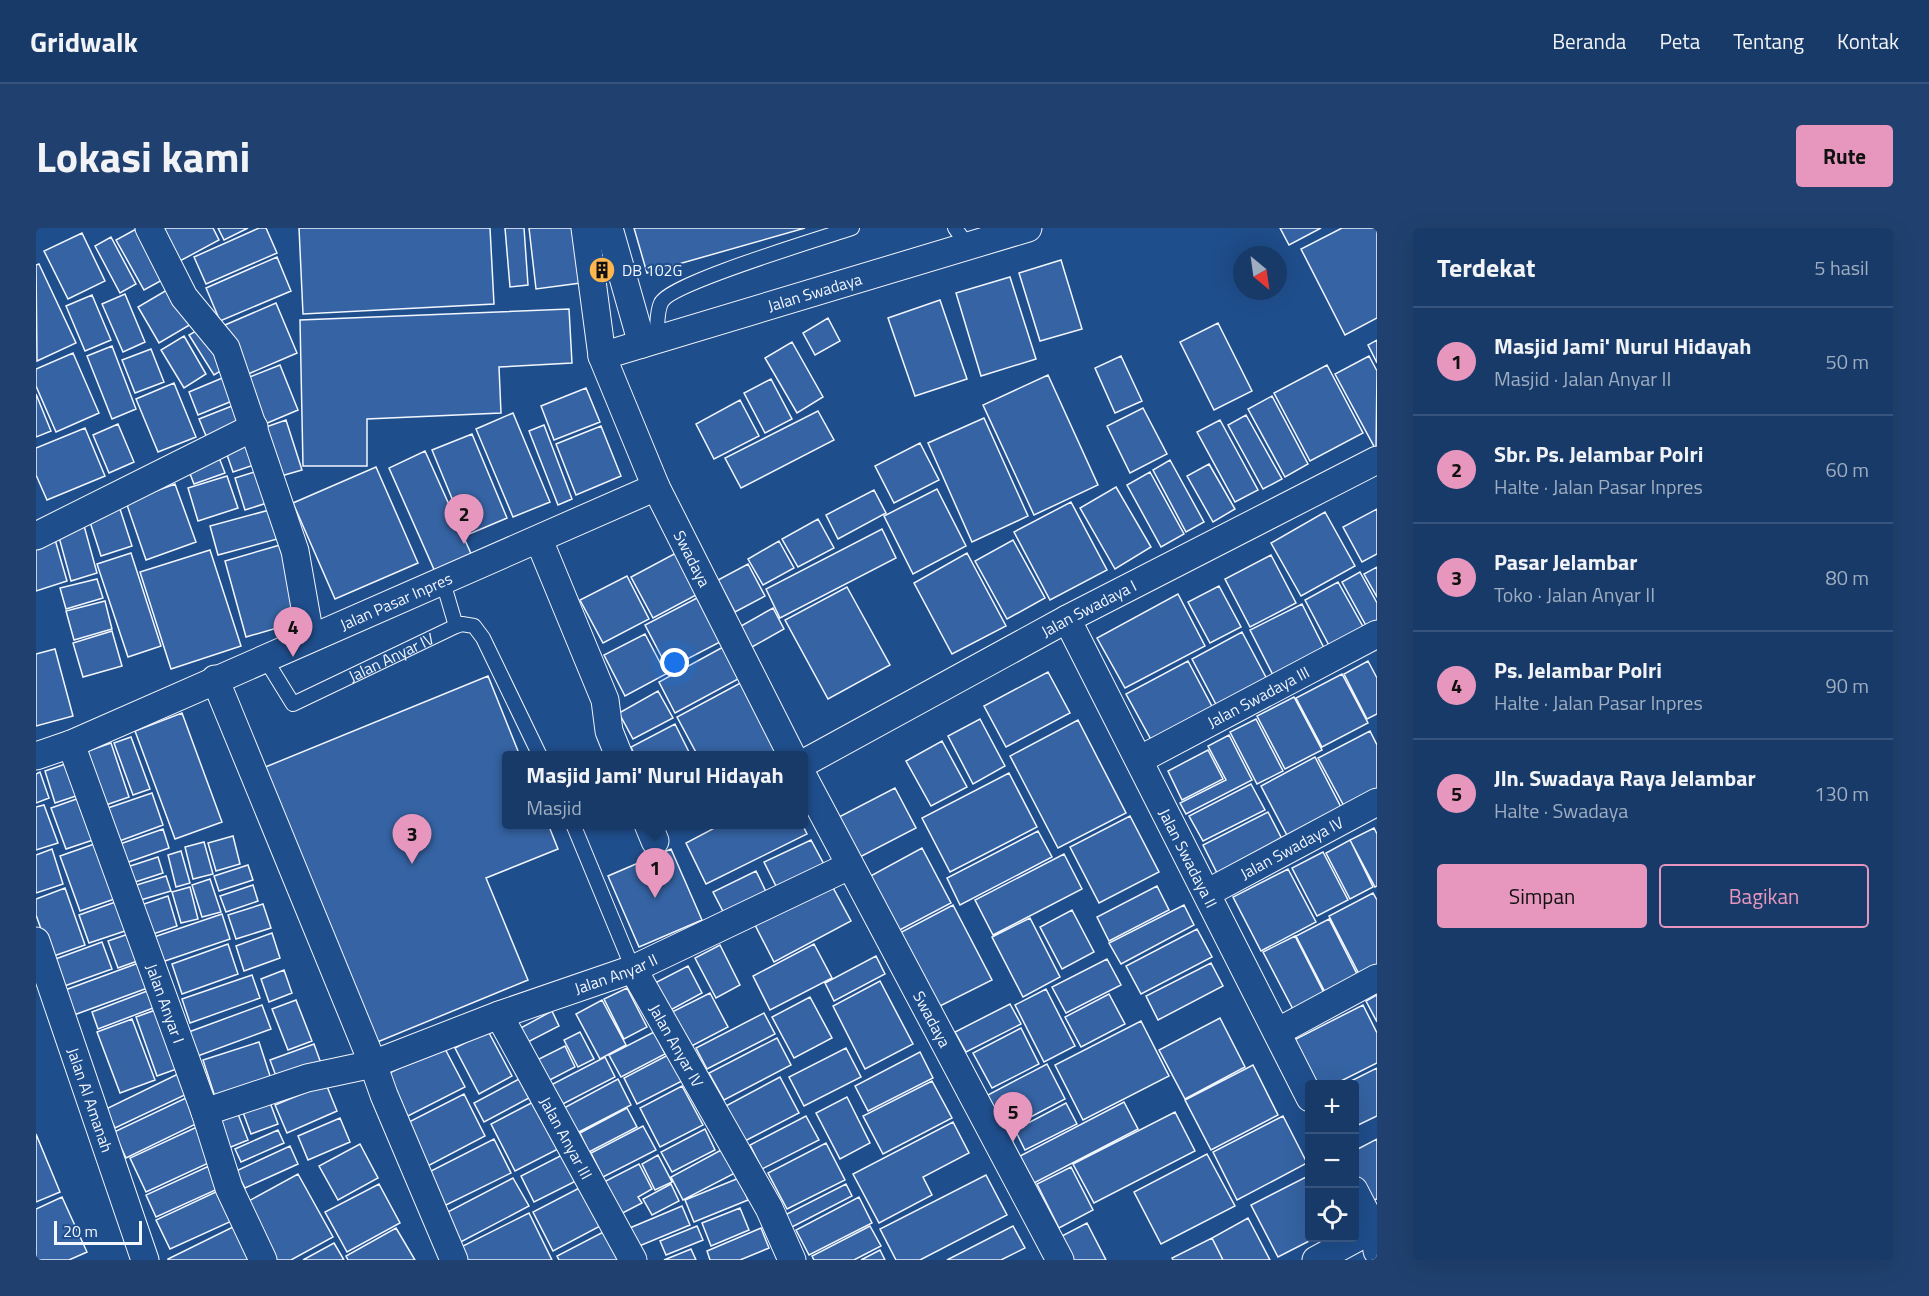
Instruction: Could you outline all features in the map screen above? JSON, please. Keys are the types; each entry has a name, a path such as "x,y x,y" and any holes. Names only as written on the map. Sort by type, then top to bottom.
{"street":[{"path":"149,228 184,297 225,348 295,551 310,636"},
{"name":"Swadaya","path":"585,228 602,356 656,487 789,751"},
{"path":"609,228 649,342"},
{"name":"Jalan Swadaya","path":"602,356 962,237 1028,228"},
{"path":"36,536 254,427"},
{"name":"Jalan Swadaya I","path":"808,761 1067,619 1377,460"},
{"name":"Jalan Pasar Inpres","path":"36,756 70,744 310,636 443,582 656,487"},
{"path":"539,540 605,700 609,731 617,751"},
{"name":"Jalan Swadaya II","path":"1067,619 1305,1088"},
{"name":"Jalan Swadaya III","path":"1139,760 1377,634"},
{"path":"215,679 384,1095 454,1260"},
{"name":"Jalan Anyar I","path":"70,744 205,1113 229,1188 263,1260"},
{"name":"Swadaya","path":"808,786 1060,1260"},
{"name":"Jalan Swadaya IV","path":"1207,893 1377,802"},
{"name":"Jalan Anyar II","path":"205,1113 307,1078 373,1064 499,1015 633,969 849,866"},
{"name":"Jalan Al Amanah","path":"36,941 145,1260"},
{"name":"Jalan Anyar IV","path":"633,969 769,1208 792,1260"},
{"path":"1277,1032 1377,978"},
{"name":"Jalan Anyar III","path":"499,1015 633,1260"},
{"path":"1316,1260 1376,1236 1359,1200"}],"lane":[{"path":"649,342 660,304 667,296 695,281 852,228"},
{"path":"443,582 456,626 462,624 474,626 483,638 538,751"},
{"name":"Jalan Anyar IV","path":"264,657 293,704 456,626"},
{"name":"Jalan Anyar IV","path":"575,829 633,969"}],"building":[{"path":"138,228 166,278 144,290 116,240"},
{"path":"160,228 213,228 219,240 178,262"},
{"path":"218,228 248,228 224,240"},
{"path":"259,228 266,228 277,253 206,284 194,257"},
{"path":"299,228 490,228 494,304 303,314"},
{"path":"505,228 524,228 528,285 510,287"},
{"path":"529,228 582,228 588,282 536,289"},
{"path":"634,228 805,228 647,273"},
{"path":"1280,228 1321,228 1289,245"},
{"path":"1342,228 1377,228 1377,318 1345,335 1301,249"},
{"path":"82,233 105,281 68,299 44,251"},
{"path":"111,237 136,284 120,293 95,246"},
{"path":"277,257 291,291 220,321 206,288"},
{"path":"1061,260 1082,329 1040,341 1019,273"},
{"path":"39,264 76,343 37,361 36,265"},
{"path":"1010,277 1036,359 981,376 956,293"},
{"path":"172,287 193,323 159,343 138,307"},
{"path":"125,294 145,342 123,352 102,304"},
{"path":"92,295 111,340 85,351 66,306"},
{"path":"940,300 967,379 915,396 888,318"},
{"path":"276,303 297,353 246,375 225,325"},
{"path":"569,309 572,363 499,367 501,413 367,419 367,466 303,466 300,320"},
{"path":"828,318 840,341 815,355 803,333"},
{"path":"1218,323 1252,391 1214,410 1180,342"},
{"path":"203,327 227,367 214,375 189,335"},
{"path":"184,336 206,374 184,388 161,350"},
{"path":"1377,340 1377,363 1368,345"},
{"path":"792,342 823,397 797,413 765,358"},
{"path":"112,346 136,409 112,419 87,356"},
{"path":"151,349 164,382 135,393 122,360"},
{"path":"73,353 99,413 56,432 36,386 36,369"},
{"path":"1121,356 1142,401 1115,413 1095,368"},
{"path":"1369,356 1377,371 1376,450 1335,374"},
{"path":"280,365 298,410 265,424 247,378"},
{"path":"1327,365 1363,433 1310,461 1274,393"},
{"path":"1048,375 1098,485 1034,515 983,405"},
{"path":"227,376 237,399 198,415 189,392"},
{"path":"771,379 792,419 765,433 744,393"},
{"path":"174,383 196,437 158,452 136,399"},
{"path":"586,388 600,422 554,440 541,406"},
{"path":"36,394 51,431 36,437"},
{"path":"1272,396 1308,464 1285,477 1248,409"},
{"path":"740,400 759,436 714,459 696,424"},
{"path":"237,404 246,427 209,443 199,419"},
{"path":"1143,408 1167,454 1130,473 1107,426"},
{"path":"818,411 834,440 741,488 725,458"},
{"path":"513,413 550,502 513,517 476,429"},
{"path":"1246,415 1282,479 1263,489 1228,425"},
{"path":"984,418 1028,516 972,542 928,443"},
{"path":"286,420 302,470 281,476 266,427"},
{"path":"1220,420 1258,490 1235,502 1197,432"},
{"path":"118,424 134,462 109,473 93,435"},
{"path":"544,425 572,499 558,505 529,431"},
{"path":"601,426 621,476 576,495 556,444"},
{"path":"85,428 105,476 47,500 36,475 36,448"},
{"path":"472,434 507,518 467,535 432,450"},
{"path":"253,441 260,463 233,472 225,449"},
{"path":"920,443 939,480 894,503 875,466"},
{"path":"425,451 473,558 436,574 389,468"},
{"path":"218,455 225,473 194,484 187,466"},
{"path":"1170,460 1204,522 1186,532 1153,470"},
{"path":"1209,464 1235,509 1213,522 1187,476"},
{"path":"376,467 418,563 335,599 293,503"},
{"path":"264,469 273,501 245,510 235,478"},
{"path":"1150,472 1184,534 1161,547 1127,485"},
{"path":"227,476 238,508 198,521 188,488"},
{"path":"175,484 196,542 146,560 126,502"},
{"path":"1116,487 1151,547 1115,569 1080,508"},
{"path":"937,489 966,546 913,574 884,516"},
{"path":"874,490 886,513 838,539 826,515"},
{"path":"1071,502 1107,570 1050,600 1014,532"},
{"path":"120,509 132,546 101,556 89,519"},
{"path":"273,509 281,538 218,555 210,526"},
{"path":"1377,509 1377,554 1362,562 1343,527"},
{"path":"1325,512 1355,566 1301,596 1271,543"},
{"path":"818,519 834,548 798,567 782,539"},
{"path":"83,522 97,573 71,581 57,530"},
{"path":"882,529 896,558 780,618 766,589"},
{"path":"54,536 67,581 36,591 36,542"},
{"path":"1013,540 1045,598 1007,619 975,561"},
{"path":"779,541 794,568 763,585 748,559"},
{"path":"280,545 301,621 246,637 225,561"},
{"path":"210,550 241,646 171,669 140,572"},
{"path":"131,553 161,646 128,657 97,564"},
{"path":"676,553 698,594 653,618 631,577"},
{"path":"967,553 1006,626 952,654 914,583"},
{"path":"1271,555 1296,603 1250,627 1225,579"},
{"path":"748,564 765,596 735,612 718,580"},
{"path":"1377,567 1377,597 1364,574"},
{"path":"1360,572 1377,603 1377,626 1369,631 1342,582"},
{"path":"627,576 649,619 603,643 580,600"},
{"path":"97,579 103,598 66,609 60,588"},
{"path":"1338,582 1366,632 1332,651 1305,600"},
{"path":"1219,586 1241,627 1210,643 1188,602"},
{"path":"847,587 890,665 828,699 785,620"},
{"path":"1178,594 1205,646 1125,688 1097,638"},
{"path":"697,598 720,642 668,669 645,625"},
{"path":"105,601 112,629 74,640 66,611"},
{"path":"1302,604 1327,654 1276,681 1250,630"},
{"path":"773,608 784,629 752,647 741,626"},
{"path":"112,631 122,666 83,677 73,643"},
{"path":"1242,632 1269,683 1219,710 1192,659"},
{"path":"645,634 666,674 625,696 604,655"},
{"path":"723,647 740,678 675,713 659,682"},
{"path":"55,649 73,716 36,726 36,654"},
{"path":"1188,661 1215,712 1154,745 1126,694"},
{"path":"1368,661 1377,678 1377,714 1367,719 1344,674"},
{"path":"1048,672 1070,713 1006,747 984,706"},
{"path":"1342,674 1368,723 1322,747 1296,698"},
{"path":"488,676 518,751 502,751 502,829 550,829 558,849 486,878 528,980 375,1043 263,768"},
{"path":"746,680 781,751 695,751 677,717"},
{"path":"658,691 673,718 633,739 619,713"},
{"path":"1294,697 1322,750 1285,769 1257,716"},
{"path":"182,713 222,822 175,839 135,731"},
{"path":"980,719 1005,766 973,784 948,736"},
{"path":"1256,719 1283,771 1257,784 1230,732"},
{"path":"1078,720 1126,813 1058,848 1010,756"},
{"path":"675,724 688,751 633,751 631,747"},
{"path":"1370,731 1377,745 1377,789 1344,806 1318,758"},
{"path":"1229,735 1252,780 1186,814 1180,803 1226,780 1208,746"},
{"path":"131,737 150,789 133,795 114,743"},
{"path":"942,741 967,787 931,806 906,761"},
{"path":"111,743 129,797 103,806 85,752"},
{"path":"1208,750 1223,779 1182,800 1168,771"},
{"path":"1315,757 1343,811 1289,839 1261,786"},
{"path":"71,762 82,794 55,803 45,771"},
{"path":"40,772 49,798 36,803 36,774"},
{"path":"1009,773 1037,827 950,872 922,818"},
{"path":"1251,784 1265,810 1203,841 1189,816"},
{"path":"895,788 916,828 858,858 837,818"},
{"path":"152,793 163,825 114,843 102,810"},
{"path":"85,796 99,838 66,849 51,808"},
{"path":"44,805 58,843 36,850 36,807"},
{"path":"1268,812 1283,841 1218,875 1203,845"},
{"path":"1130,816 1159,872 1099,903 1070,847"},
{"path":"1374,828 1377,834 1377,886 1375,887 1350,840"},
{"path":"163,829 169,848 123,864 117,845"},
{"path":"713,829 804,829 807,834 706,884 686,843"},
{"path":"1038,831 1052,857 960,905 947,878"},
{"path":"233,836 240,864 216,871 208,843"},
{"path":"811,840 827,870 780,894 764,862"},
{"path":"1350,840 1373,887 1350,899 1326,853"},
{"path":"100,842 120,897 80,911 60,856"},
{"path":"204,842 213,874 193,879 185,847"},
{"path":"922,848 951,903 894,933 865,879"},
{"path":"52,849 63,884 36,893 36,855"},
{"path":"671,849 702,920 639,947 608,876"},
{"path":"181,851 190,883 176,887 168,855"},
{"path":"1323,852 1348,900 1317,916 1292,868"},
{"path":"1064,854 1082,889 993,935 975,900"},
{"path":"158,857 163,873 129,884 124,868"},
{"path":"248,865 253,880 219,891 214,876"},
{"path":"1288,869 1316,922 1261,951 1233,897"},
{"path":"756,871 770,900 728,921 713,892"},
{"path":"166,876 171,891 134,902 130,887"},
{"path":"210,879 221,912 202,917 192,885"},
{"path":"831,884 851,921 774,962 755,925"},
{"path":"253,885 258,901 226,912 220,896"},
{"path":"1157,886 1169,910 1109,941 1097,917"},
{"path":"190,887 198,919 181,923 172,892"},
{"path":"65,888 85,945 51,957 36,915 36,899"},
{"path":"1373,893 1377,900 1377,965 1359,974 1329,916"},
{"path":"168,896 177,926 147,936 138,906"},
{"path":"121,900 131,929 89,943 79,915"},
{"path":"263,904 271,928 236,939 228,915"},
{"path":"953,905 992,980 932,1010 894,936"},
{"path":"1184,905 1194,925 1121,964 1109,943"},
{"path":"1072,910 1094,952 1062,969 1040,927"},
{"path":"222,914 230,939 159,963 151,938"},
{"path":"1030,918 1060,977 1023,997 992,937"},
{"path":"1329,919 1359,978 1326,994 1296,936"},
{"path":"1197,929 1212,957 1141,994 1126,966"},
{"path":"134,932 143,959 118,968 108,941"},
{"path":"272,933 280,958 244,971 236,946"},
{"path":"1295,936 1326,997 1295,1013 1263,952"},
{"path":"102,942 112,969 59,988 50,961"},
{"path":"228,944 238,974 182,994 172,964"},
{"path":"814,944 832,978 770,1010 753,976"},
{"path":"720,945 740,985 716,998 695,958"},
{"path":"876,956 885,974 834,1001 825,983"},
{"path":"1107,959 1121,985 1066,1013 1052,987"},
{"path":"144,961 153,986 74,1015 65,990"},
{"path":"1211,963 1223,986 1158,1020 1146,996"},
{"path":"688,966 702,993 665,1013 651,985"},
{"path":"284,970 292,993 269,1002 261,979"},
{"path":"252,975 260,998 190,1023 182,999"},
{"path":"880,981 913,1044 865,1069 833,1006"},
{"path":"155,988 161,1005 98,1029 92,1012"},
{"path":"627,988 647,1027 624,1039 604,999"},
{"path":"1046,989 1075,1046 1044,1062 1015,1005"},
{"path":"710,993 728,1027 684,1050 666,1015"},
{"path":"1109,994 1125,1024 1081,1047 1065,1017"},
{"path":"1377,995 1377,1022 1366,1001"},
{"path":"810,997 832,1038 794,1058 772,1017"},
{"path":"296,1000 312,1041 288,1050 272,1009"},
{"path":"602,1000 626,1045 600,1059 576,1014"},
{"path":"1010,1004 1021,1024 966,1052 955,1032"},
{"path":"262,1005 271,1029 195,1057 186,1033"},
{"path":"1363,1005 1377,1033 1377,1063 1343,1080 1313,1080 1292,1041"},
{"path":"161,1008 182,1067 157,1076 136,1017"},
{"path":"552,1011 559,1026 524,1044 517,1030"},
{"path":"764,1013 775,1034 707,1069 696,1048"},
{"path":"1220,1018 1245,1067 1185,1099 1159,1050"},
{"path":"132,1019 155,1080 120,1093 97,1032"},
{"path":"1141,1021 1169,1076 1083,1120 1055,1065"},
{"path":"1021,1028 1039,1064 992,1088 973,1053"},
{"path":"488,1031 512,1076 479,1094 455,1048"},
{"path":"580,1032 594,1059 578,1067 564,1040"},
{"path":"654,1032 665,1054 621,1077 609,1055"},
{"path":"777,1038 791,1065 724,1100 709,1073"},
{"path":"259,1042 272,1082 216,1100 203,1060"},
{"path":"314,1044 323,1069 279,1084 270,1060"},
{"path":"443,1045 465,1087 404,1118 382,1077"},
{"path":"565,1046 575,1067 544,1083 533,1062"},
{"path":"846,1048 861,1077 804,1106 789,1077"},
{"path":"920,1052 933,1078 868,1111 855,1086"},
{"path":"668,1055 682,1081 637,1104 624,1078"},
{"path":"605,1057 615,1077 559,1106 549,1086"},
{"path":"1047,1064 1065,1099 1004,1131 986,1096"},
{"path":"1253,1065 1278,1115 1211,1150 1185,1100"},
{"path":"1377,1068 1377,1116 1359,1125 1359,1080 1353,1080"},
{"path":"180,1073 189,1093 115,1128 106,1109"},
{"path":"780,1077 799,1113 741,1143 722,1108"},
{"path":"519,1079 529,1098 484,1122 474,1103"},
{"path":"618,1079 631,1105 575,1134 562,1109"},
{"path":"932,1081 952,1118 883,1154 863,1116"},
{"path":"326,1084 337,1111 287,1133 275,1105"},
{"path":"682,1086 703,1125 660,1147 640,1108"},
{"path":"464,1094 485,1136 424,1168 403,1125"},
{"path":"188,1097 200,1122 126,1158 114,1132"},
{"path":"268,1097 278,1124 251,1134 241,1107"},
{"path":"847,1097 870,1143 840,1159 816,1113"},
{"path":"537,1100 562,1147 515,1171 491,1124"},
{"path":"1124,1102 1138,1129 1034,1183 1020,1156"},
{"path":"1066,1103 1077,1124 1025,1150 1015,1130"},
{"path":"235,1106 248,1140 226,1149 212,1115"},
{"path":"627,1108 637,1127 589,1152 580,1133"},
{"path":"1175,1112 1195,1151 1094,1203 1073,1164"},
{"path":"806,1116 819,1140 762,1169 750,1145"},
{"path":"1283,1116 1305,1159 1305,1164 1237,1200 1213,1152"},
{"path":"340,1118 350,1142 308,1160 298,1136"},
{"path":"953,1122 969,1153 923,1177 932,1195 879,1223 853,1174"},
{"path":"199,1126 215,1160 146,1192 130,1158"},
{"path":"643,1126 656,1150 603,1177 591,1153"},
{"path":"705,1129 715,1150 672,1172 661,1152"},
{"path":"278,1130 284,1143 241,1162 235,1149"},
{"path":"36,1134 60,1192 36,1202"},
{"path":"494,1139 511,1173 444,1206 427,1173"},
{"path":"1377,1139 1377,1199 1371,1201 1359,1178 1359,1148"},
{"path":"826,1143 845,1180 787,1209 768,1173"},
{"path":"360,1144 378,1178 338,1200 319,1166"},
{"path":"290,1146 298,1164 245,1188 236,1171"},
{"path":"723,1149 735,1173 683,1200 671,1177"},
{"path":"566,1153 580,1179 534,1202 521,1176"},
{"path":"1207,1154 1235,1206 1161,1244 1134,1192"},
{"path":"658,1155 672,1182 655,1190 642,1164"},
{"path":"639,1164 652,1189 638,1197 642,1203 611,1219 594,1187"},
{"path":"209,1166 220,1188 156,1217 146,1195"},
{"path":"1071,1167 1093,1210 1059,1228 1037,1184"},
{"path":"298,1174 333,1237 291,1260 276,1260 245,1203"},
{"path":"986,1175 1007,1215 920,1260 896,1260 880,1229"},
{"path":"513,1178 529,1206 455,1245 440,1216"},
{"path":"739,1178 748,1200 694,1222 685,1200"},
{"path":"1305,1178 1305,1242 1307,1242 1278,1257 1251,1205"},
{"path":"379,1184 400,1223 347,1252 325,1212"},
{"path":"671,1184 679,1201 652,1215 643,1199"},
{"path":"846,1184 852,1196 790,1228 783,1216"},
{"path":"585,1185 604,1224 553,1251 533,1212"},
{"path":"220,1190 234,1220 170,1249 156,1220"},
{"path":"62,1197 87,1252 69,1260 36,1260 36,1209"},
{"path":"859,1197 872,1223 809,1255 796,1230"},
{"path":"682,1206 690,1225 632,1249 625,1230"},
{"path":"740,1208 749,1230 711,1246 702,1223"},
{"path":"529,1213 552,1260 460,1260 455,1250"},
{"path":"1248,1218 1270,1260 1223,1260 1212,1238"},
{"path":"1087,1223 1106,1260 1072,1260 1060,1237"},
{"path":"239,1224 257,1260 168,1260 168,1259"},
{"path":"697,1226 703,1240 666,1255 660,1241"},
{"path":"870,1226 881,1246 854,1260 814,1260 812,1256"},
{"path":"1013,1226 1025,1248 1001,1260 947,1260"},
{"path":"396,1228 415,1260 348,1260 346,1256"},
{"path":"611,1228 622,1260 559,1260 557,1256"},
{"path":"761,1228 769,1248 740,1260 710,1260 707,1251"},
{"path":"1212,1238 1223,1260 1173,1260 1172,1258"},
{"path":"334,1243 344,1260 303,1260"},
{"path":"691,1249 696,1260 664,1260"},
{"path":"880,1250 885,1260 861,1260"}],"place":[{"name":"DB 102G","path":"602,270"},
{"name":"Sbr. Ps. Jelambar Polri","path":"464,544"},
{"name":"Ps. Jelambar Polri","path":"293,657"},
{"name":"Pasar Jelambar","path":"412,864"},
{"name":"Masjid Jami' Nurul Hidayah","path":"655,898"},
{"name":"Jln. Swadaya Raya Jelambar","path":"1013,1142"}]}
